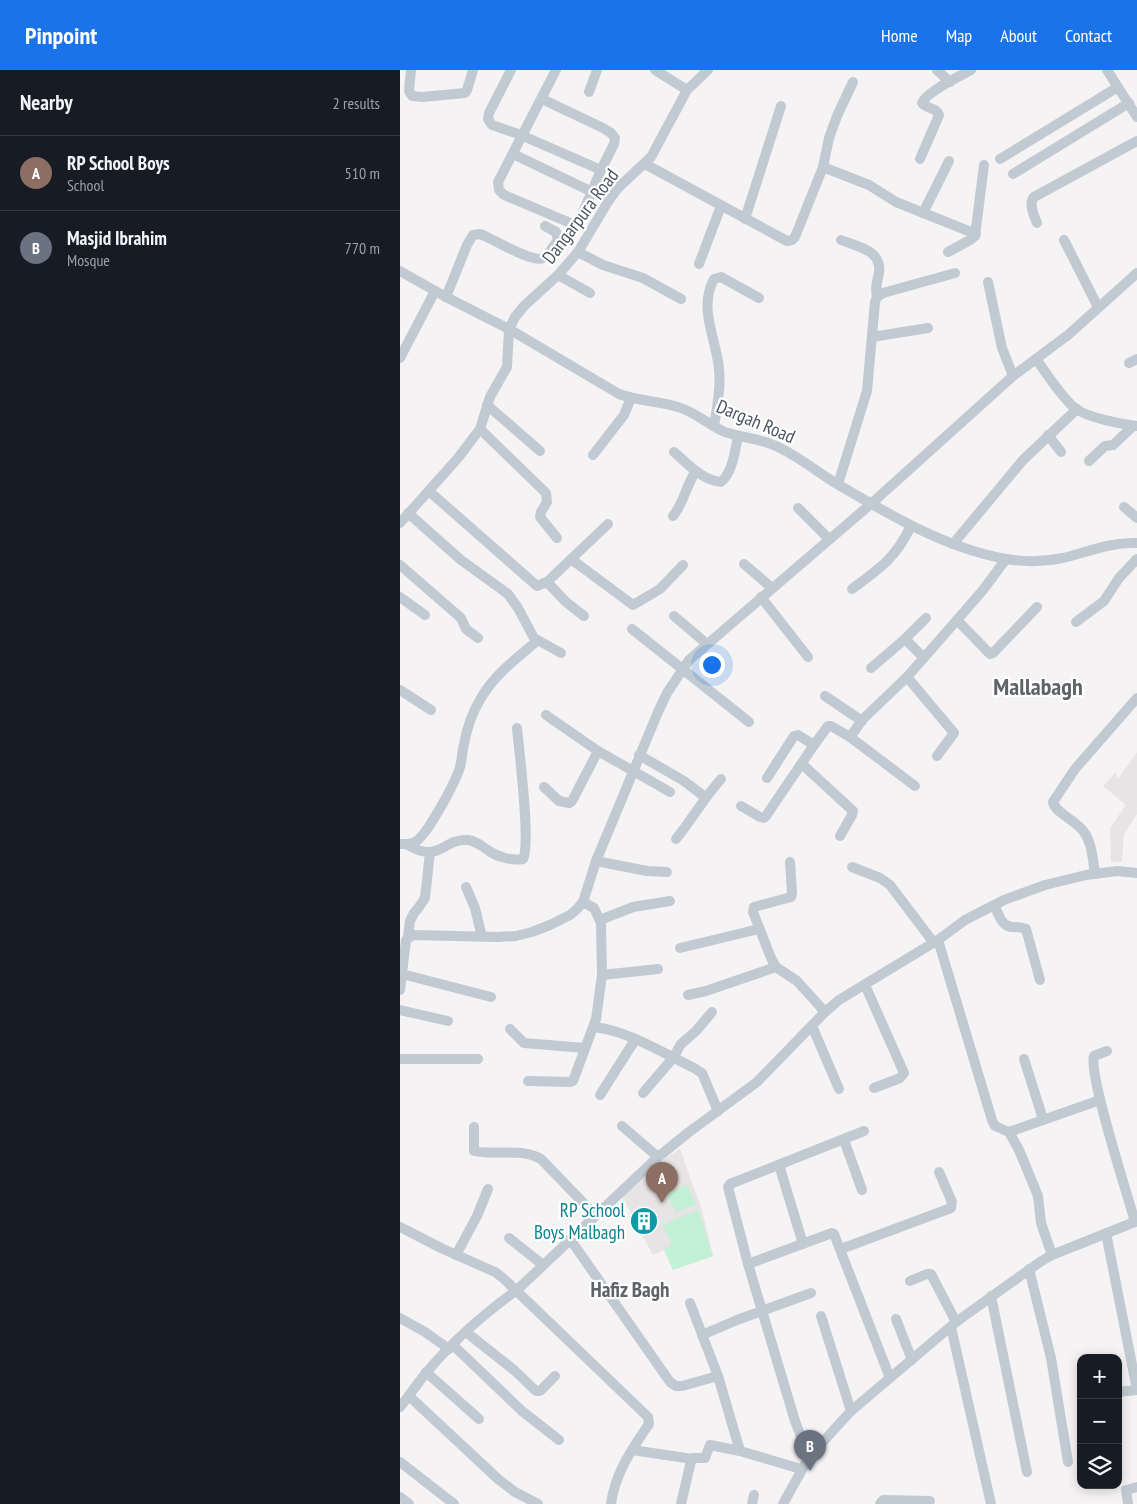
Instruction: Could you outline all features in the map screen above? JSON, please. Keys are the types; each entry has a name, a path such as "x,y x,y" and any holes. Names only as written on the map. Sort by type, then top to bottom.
{"street":[{"path":"412,70 409,92 414,96 462,94 467,90 473,70"},
{"path":"511,70 489,113 488,119 492,125 521,135 601,170"},
{"path":"542,99 611,133 615,138 580,219 574,225 504,195 499,190 498,182 556,70"},
{"path":"589,92 597,70"},
{"path":"655,70 688,90"},
{"name":"Dangarpura Road","path":"509,329 515,317 524,306 558,275 578,252 618,188 651,157 688,90 708,70"},
{"path":"937,70 950,82"},
{"path":"920,159 939,115 936,111 924,106 922,102 927,96 971,70"},
{"path":"1107,70 1137,117"},
{"path":"400,77 410,82"},
{"path":"644,164 787,241 792,240 795,237 823,167 837,116 853,82"},
{"path":"1000,159 1118,87"},
{"path":"1014,174 1129,103"},
{"path":"745,219 781,106"},
{"path":"1037,223 1031,205 1031,200 1034,197 1137,141"},
{"path":"513,154 609,200"},
{"path":"924,213 949,161"},
{"path":"948,252 970,240 976,234 984,165"},
{"path":"823,167 869,185 896,202 976,234"},
{"path":"699,264 721,206"},
{"path":"446,297 466,245 473,235 480,234 528,257 539,259 546,256 558,240 556,232 545,226"},
{"path":"838,484 867,391 877,296 876,288 880,265 878,258 872,253 841,240"},
{"path":"1064,240 1098,307"},
{"path":"578,252 603,265 643,278 681,298"},
{"name":"Dargah Road","path":"400,271 509,329 610,390 631,398 662,403 690,411 714,426 738,436 750,437 777,446 911,526 953,544 1006,559 1044,561 1105,546 1137,543"},
{"path":"877,296 956,273"},
{"path":"408,937 413,935 507,936 532,932 570,916 583,902 596,861 632,771 667,693 689,660 872,503 1013,376 1068,335 1137,274"},
{"path":"558,275 590,293"},
{"path":"714,426 720,370 708,318 709,293 714,279 721,277 759,298"},
{"path":"988,282 1000,339 1013,376"},
{"path":"400,358 435,291"},
{"path":"872,337 928,328"},
{"path":"400,523 430,492 480,429 487,404 507,368 509,329"},
{"path":"1036,359 1066,399 1076,409 1085,414 1135,426"},
{"path":"593,455 624,415 631,398"},
{"path":"487,404 540,451"},
{"path":"953,544 1000,485 1076,409"},
{"path":"1089,461 1105,446 1113,445 1135,426"},
{"path":"480,429 546,493 548,498 540,512 540,517 557,538"},
{"path":"1048,435 1061,452"},
{"path":"674,452 696,471 714,481 721,482 727,475 738,436"},
{"path":"673,516 679,508 688,482 696,471"},
{"path":"430,492 535,586 540,586 547,582 608,524"},
{"path":"1124,507 1137,518"},
{"path":"798,508 829,539"},
{"path":"408,513 461,560 508,594 518,608 532,636 537,641 561,653"},
{"path":"852,589 890,560 898,551 911,526"},
{"path":"571,559 633,605 660,589 683,565"},
{"path":"850,738 862,721 907,677 957,620 1006,559"},
{"path":"1076,622 1104,601 1119,578 1137,559"},
{"path":"744,564 772,588"},
{"path":"400,565 461,618 466,630 478,638"},
{"path":"547,582 566,602 584,616"},
{"path":"400,597 425,615"},
{"path":"761,597 808,657"},
{"path":"957,620 990,654 1037,607"},
{"path":"674,616 707,644"},
{"path":"871,668 926,618"},
{"path":"632,629 749,722"},
{"path":"905,639 923,657"},
{"path":"404,844 419,839 430,825 458,774 466,734 481,698 495,677 537,641"},
{"path":"907,677 954,733 937,756"},
{"path":"400,690 431,710"},
{"path":"825,696 862,721"},
{"path":"1095,874 1092,853 1085,833 1079,826 1055,808 1053,802 1075,769 1137,698"},
{"path":"546,715 598,752 670,792"},
{"path":"741,806 764,818 828,726 832,726 850,738 915,786"},
{"path":"404,844 424,852 430,852 465,840 474,841 490,852 503,857 517,860 523,859 524,810 517,728"},
{"path":"767,778 794,736 798,735 814,745"},
{"path":"544,787 559,801 569,803 598,752"},
{"path":"639,755 684,781 705,797"},
{"path":"802,764 852,811 852,815 840,836"},
{"path":"676,839 695,815 705,797 721,779"},
{"path":"400,990 410,921 425,898 430,852"},
{"path":"596,861 647,871 667,872"},
{"path":"790,862 792,895 789,898 754,907 752,912 758,930 776,966 798,981 825,1012"},
{"path":"852,867 880,878 890,885 936,942 993,1124 1009,1132 1019,1150 1038,1196 1041,1223 1052,1255"},
{"path":"400,1407 426,1372 466,1332 516,1290 658,1157 757,1082 825,1012 840,1000 936,942 966,920 994,905 1045,885 1117,871 1137,873"},
{"path":"466,887 475,908 482,937"},
{"path":"600,920 633,907 670,901"},
{"path":"528,1081 573,1081 594,1026 602,976 600,920 594,908 583,902"},
{"path":"994,905 1004,924 1007,926 1020,926 1026,929 1040,980"},
{"path":"680,948 758,930"},
{"path":"688,995 776,966"},
{"path":"602,976 658,969"},
{"path":"402,974 491,997"},
{"path":"865,985 904,1073 900,1078 874,1088"},
{"path":"400,1010 448,1021"},
{"path":"643,1093 673,1058 681,1044 696,1031 712,1012"},
{"path":"594,1026 606,1028 635,1040 702,1074 718,1111"},
{"path":"812,1026 839,1088"},
{"path":"510,1029 524,1043 584,1048"},
{"path":"600,1095 635,1040"},
{"path":"783,1504 809,1457 851,1411 954,1324 991,1296 1052,1255 1136,1222 1100,1100 1093,1060 1094,1056 1107,1051"},
{"path":"400,1059 478,1059"},
{"path":"1024,1059 1043,1119"},
{"path":"1009,1132 1100,1100"},
{"path":"622,1126 658,1157"},
{"path":"474,1127 474,1151 515,1153 535,1156 541,1159 595,1215"},
{"path":"809,1457 795,1421 748,1264 728,1187 730,1184 864,1131"},
{"path":"844,1140 862,1190"},
{"path":"779,1165 803,1244"},
{"path":"841,1249 951,1208 952,1202 939,1172"},
{"path":"456,1254 477,1216 488,1189"},
{"path":"400,1227 494,1272 516,1290 648,1417 649,1424 618,1476 611,1504"},
{"path":"748,1264 832,1233 836,1236 890,1378"},
{"path":"1106,1233 1137,1390 1122,1392"},
{"path":"509,1238 543,1265"},
{"path":"570,1239 670,1382 676,1386 682,1386 718,1376"},
{"path":"1030,1269 1051,1358 1068,1462"},
{"path":"910,1281 931,1274 954,1324 991,1504"},
{"path":"702,1335 762,1310 811,1293"},
{"path":"991,1296 1027,1472"},
{"path":"690,1303 718,1376 740,1451"},
{"path":"821,1316 851,1411"},
{"path":"400,1318 451,1347 522,1411 559,1440"},
{"path":"896,1318 912,1360"},
{"path":"466,1332 514,1370 538,1392 555,1376"},
{"path":"426,1372 479,1419"},
{"path":"409,1396 498,1480 515,1492 538,1504"},
{"path":"632,1450 692,1459 705,1458 710,1445 740,1451 801,1469"},
{"path":"681,1504 692,1459"},
{"path":"400,1462 454,1504"},
{"path":"1128,1504 1126,1490 1137,1487"},
{"path":"400,1497 409,1504"},
{"path":"880,1504 883,1500 930,1501"}],"shaded area":[{"path":"1137,752 1137,814 1124,834 1122,862 1111,862 1110,828 1126,805 1103,786 1116,772 1118,779"},
{"path":"680,1149 702,1210 713,1256 673,1270 664,1250 653,1255 621,1195 651,1167"}],"green space":[{"path":"688,1185 696,1205 676,1212 666,1194"},
{"path":"698,1210 713,1256 673,1270 664,1250 672,1244 663,1225"}],"place":[{"name":"RP School Boys","path":"662,1203"},
{"name":"RP School Boys Malbagh","path":"644,1221"},
{"name":"Masjid Ibrahim","path":"810,1471"}],"district":[{"name":"Mallabagh","path":"1038,686"},
{"name":"Hafiz Bagh","path":"630,1289"}]}
